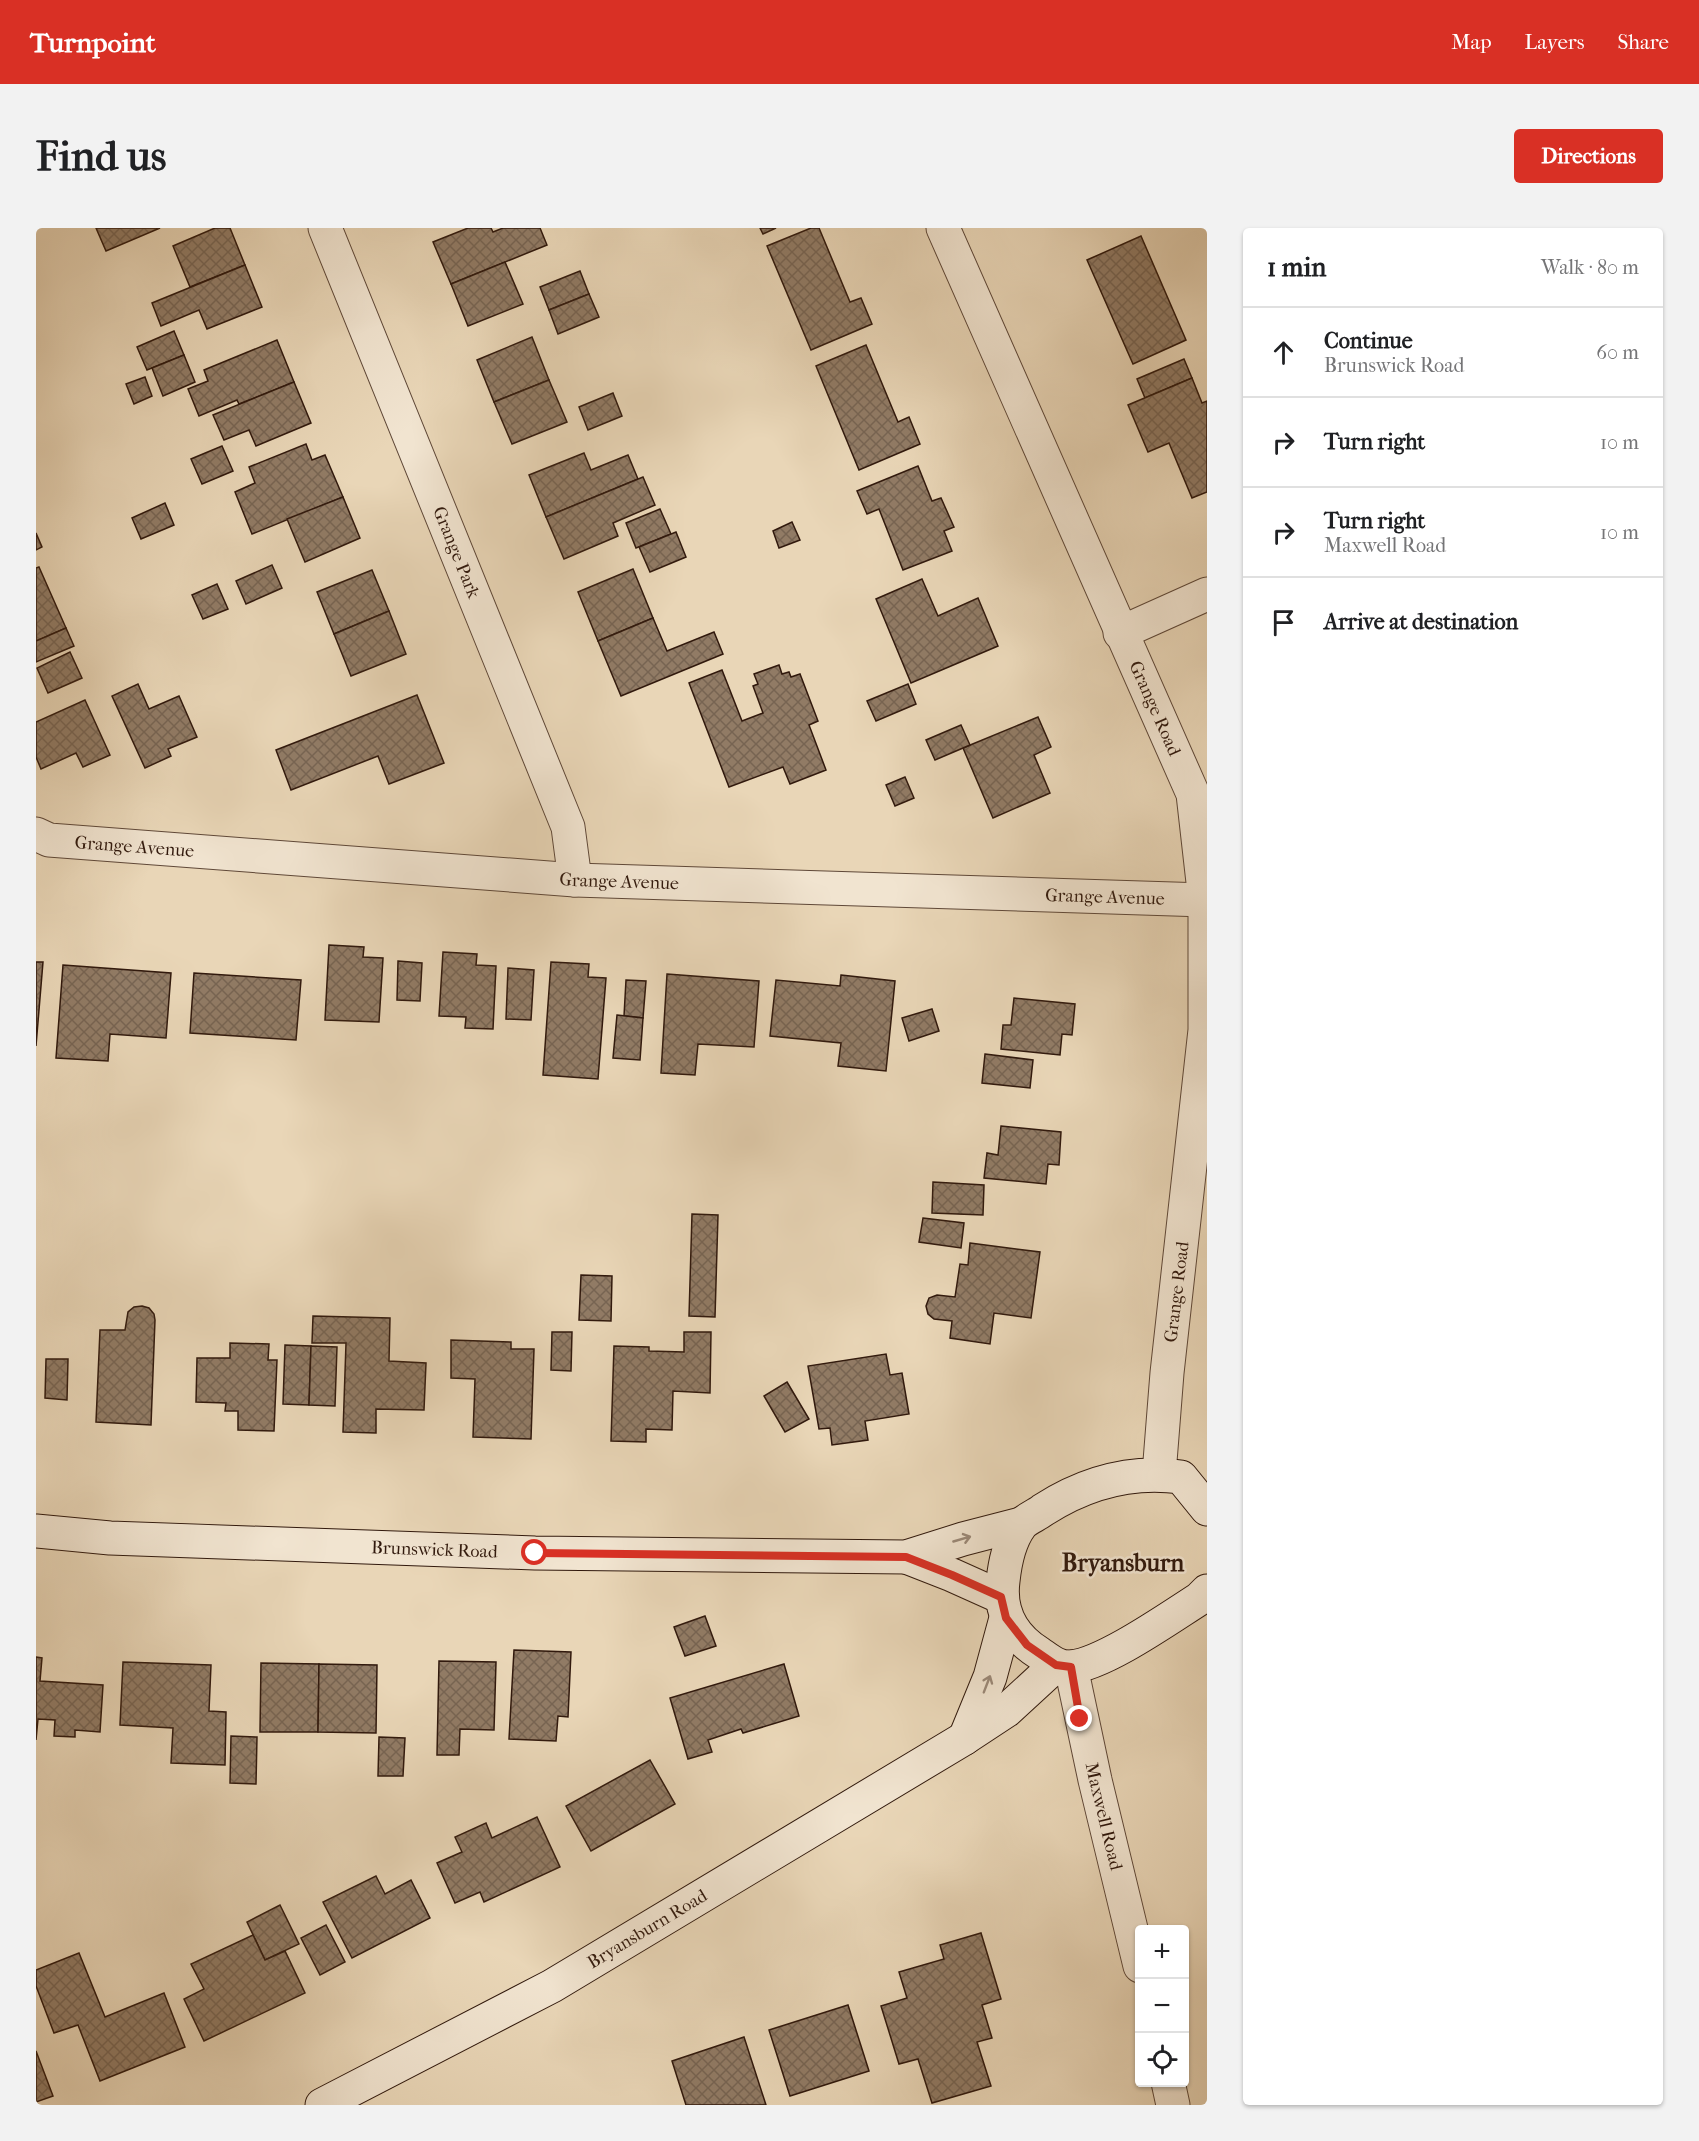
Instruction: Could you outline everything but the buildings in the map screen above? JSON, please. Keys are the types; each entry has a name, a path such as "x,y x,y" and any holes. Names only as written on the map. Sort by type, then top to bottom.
{"street":[{"name":"Grange Park","path":"325,228 568,827 575,880"},
{"name":"Grange Road","path":"943,228 1193,794 1205,900 1205,1030 1167,1373 1182,1475"},
{"path":"1120,633 1207,594"},
{"name":"Grange Avenue","path":"36,834 49,840 575,880 1205,900"},
{"path":"965,1738 990,1677 1004,1608 1006,1556 1022,1524 1060,1500 1105,1480 1182,1475 1207,1509"},
{"name":"Brunswick Road","path":"36,1532 110,1538 535,1553 906,1557 1022,1524"},
{"name":"Brunswick Road","path":"906,1557 952,1575 1004,1608"},
{"path":"1004,1608 1027,1645 1064,1666 1097,1660 1199,1599 1207,1591"},
{"name":"Bryansburn Road","path":"322,2105 552,1986 965,1738 1006,1711 1064,1666"},
{"name":"Maxwell Road","path":"1064,1666 1135,1946"},
{"path":"1169,2087 1173,2105"}],"district":[{"name":"Bryansburn","path":"1123,1563"}],"route":[{"path":"535,1553 906,1557 1001,1597 1006,1618 1027,1645 1056,1665 1071,1667 1080,1719"}]}
